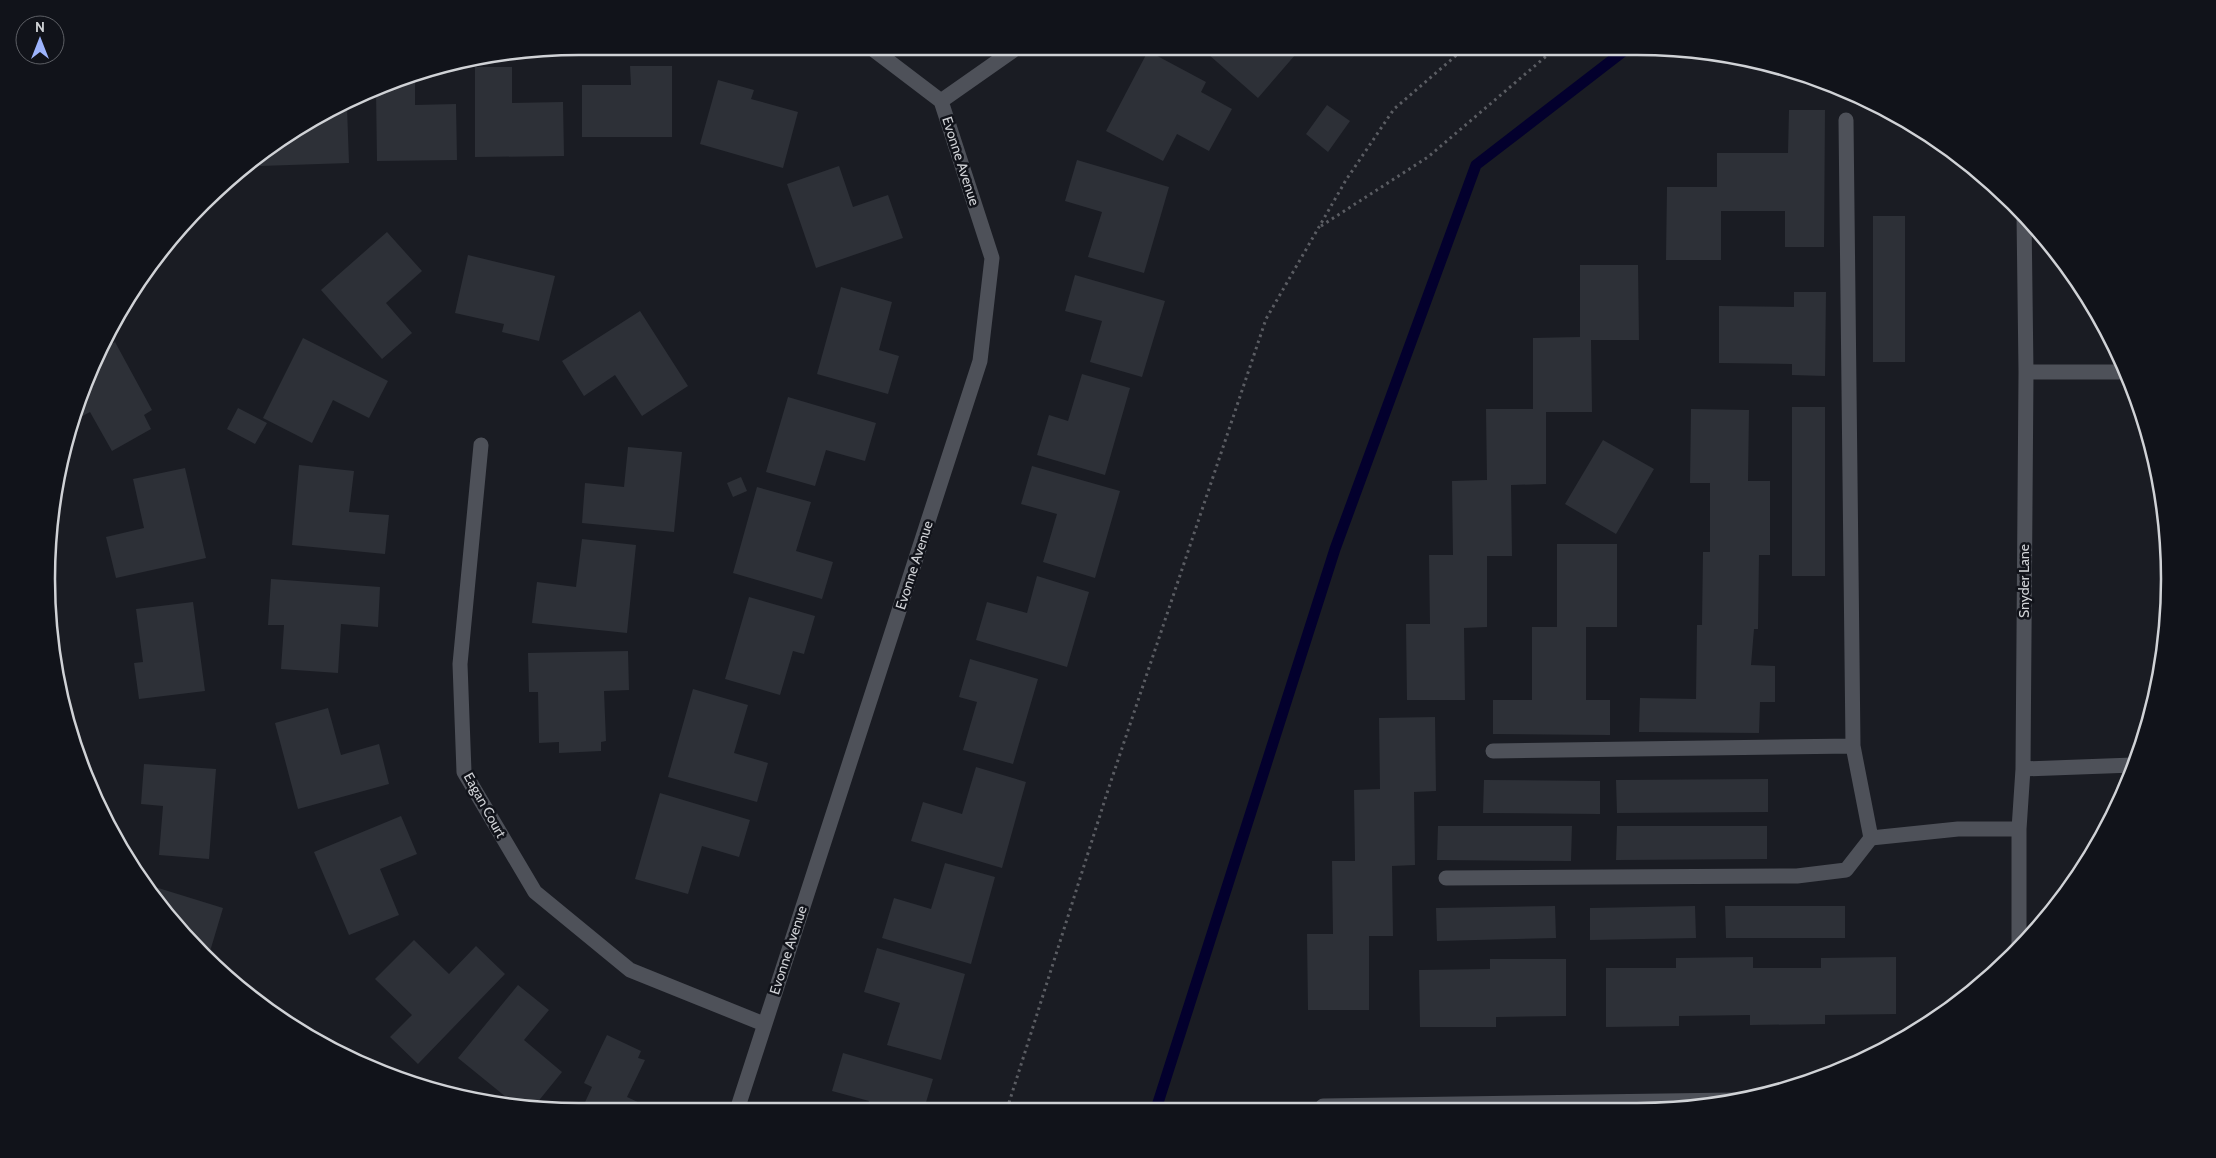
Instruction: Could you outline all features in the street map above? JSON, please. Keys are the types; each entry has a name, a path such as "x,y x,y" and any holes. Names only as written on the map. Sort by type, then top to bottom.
{"street":[{"name":"Evonne Avenue","path":"739,1103 980,361 992,258 941,101 882,55"},
{"path":"941,101 1007,55"},
{"path":"1846,120 1853,746 1871,838"},
{"name":"Snyder Lane","path":"2019,938 2019,829 2023,769 2026,372 2024,226"},
{"path":"2026,372 2118,372"},
{"name":"Eagan Court","path":"481,445 460,664 464,772 535,892 630,970 764,1024"},
{"path":"1493,751 1853,746"},
{"path":"2023,769 2126,766"},
{"path":"1446,878 1797,876 1846,870 1871,838 1958,829 2019,829"},
{"path":"1528,1103 1686,1101"}],"path":[{"path":"1009,1103 1108,790 1266,319 1346,180 1394,109 1457,55"},
{"path":"1319,227 1428,156 1548,55"}],"building":[{"path":"1146,55 1155,55 1206,82 1201,92 1232,109 1209,151 1177,134 1163,161 1106,131"},
{"path":"1209,55 1295,55 1258,98"},
{"path":"630,66 672,66 672,137 582,137 582,85 631,85"},
{"path":"475,67 512,67 512,103 563,102 564,156 475,157"},
{"path":"718,80 754,90 751,99 798,112 783,168 700,144"},
{"path":"415,82 415,105 456,104 457,160 377,161 376,96"},
{"path":"1327,105 1350,121 1328,152 1306,134"},
{"path":"347,109 349,163 260,166 260,163 288,143"},
{"path":"1789,110 1825,110 1824,247 1785,247 1785,211 1721,211 1721,260 1666,260 1667,187 1717,187 1717,153 1788,153"},
{"path":"1077,160 1169,187 1144,273 1088,257 1102,212 1065,201"},
{"path":"839,166 853,207 888,195 903,238 816,268 787,184"},
{"path":"1873,216 1905,216 1905,362 1873,362"},
{"path":"387,232 422,271 386,303 412,333 382,359 321,290"},
{"path":"468,255 555,276 539,341 502,332 504,324 455,313"},
{"path":"1580,265 1638,265 1639,340 1591,340 1592,412 1546,412 1546,484 1511,485 1512,556 1487,556 1487,627 1464,628 1465,700 1407,700 1406,624 1430,624 1429,555 1453,555 1452,481 1487,480 1486,409 1533,409 1533,338 1580,337"},
{"path":"1075,275 1165,301 1142,377 1090,362 1102,321 1065,311"},
{"path":"841,287 892,302 879,350 899,356 888,394 817,374"},
{"path":"1794,292 1826,292 1825,376 1792,375 1792,364 1719,363 1719,306 1794,307"},
{"path":"640,311 688,386 642,416 615,375 584,396 562,361"},
{"path":"303,338 388,381 369,418 333,400 312,443 263,418"},
{"path":"115,342 152,410 144,415 151,429 112,451 90,412 81,417 95,378 110,344"},
{"path":"1082,374 1130,388 1105,475 1037,455 1049,415 1068,421"},
{"path":"788,397 876,423 865,461 826,450 815,486 766,472"},
{"path":"1792,407 1825,407 1825,576 1792,576"},
{"path":"238,408 267,423 255,444 227,429"},
{"path":"1691,409 1749,410 1748,481 1770,481 1770,555 1759,555 1758,629 1754,629 1751,665 1775,666 1775,702 1760,702 1759,733 1639,732 1640,698 1696,699 1697,625 1702,625 1703,552 1710,552 1710,483 1690,483"},
{"path":"1603,440 1654,469 1616,534 1565,504"},
{"path":"628,447 682,452 674,532 582,523 585,483 624,487"},
{"path":"299,465 354,471 349,512 389,515 385,554 292,545"},
{"path":"1032,466 1120,491 1095,578 1043,562 1057,514 1021,504"},
{"path":"185,468 206,558 116,578 106,537 144,528 133,479"},
{"path":"741,477 747,491 733,497 727,483"},
{"path":"757,487 811,502 796,551 833,562 822,599 733,573"},
{"path":"582,539 636,545 627,633 532,623 537,582 576,587"},
{"path":"1557,544 1617,544 1617,627 1586,627 1586,700 1610,700 1610,735 1493,734 1493,700 1532,700 1532,627 1557,627"},
{"path":"1037,576 1089,592 1067,667 976,640 987,602 1027,613"},
{"path":"271,579 380,587 378,627 341,624 338,673 281,669 284,625 268,625"},
{"path":"749,597 815,616 804,654 793,651 780,695 725,679"},
{"path":"193,602 205,691 139,699 134,663 143,662 136,609"},
{"path":"628,651 629,690 604,691 606,741 601,742 601,751 559,753 559,742 539,743 538,692 529,692 528,653"},
{"path":"970,659 1038,679 1013,764 963,750 977,702 959,697"},
{"path":"693,689 748,705 734,753 768,763 757,802 668,777"},
{"path":"328,708 341,755 379,744 389,784 298,809 275,723"},
{"path":"1435,717 1436,791 1414,792 1415,865 1392,866 1393,936 1369,936 1369,1010 1308,1010 1307,934 1333,934 1332,861 1355,861 1354,790 1380,789 1379,718"},
{"path":"144,764 216,769 209,859 159,855 163,806 141,804"},
{"path":"976,767 1026,782 1002,868 911,841 923,802 962,814"},
{"path":"1768,779 1768,812 1617,813 1616,780"},
{"path":"1484,780 1600,781 1600,814 1483,813"},
{"path":"660,793 750,820 739,857 702,846 688,894 635,879"},
{"path":"401,816 417,854 380,869 399,915 349,935 314,852"},
{"path":"1438,826 1572,826 1571,861 1437,860"},
{"path":"1617,826 1767,826 1767,859 1616,860"},
{"path":"945,863 995,877 971,964 882,938 894,898 931,909"},
{"path":"155,887 223,908 210,952"},
{"path":"1555,906 1556,938 1437,941 1436,908"},
{"path":"1695,906 1696,938 1590,940 1590,908"},
{"path":"1725,906 1845,906 1845,938 1726,938"},
{"path":"414,940 449,974 476,946 505,974 418,1064 390,1037 412,1015 375,979"},
{"path":"877,948 965,974 941,1060 887,1045 900,1003 864,992"},
{"path":"1753,957 1753,968 1821,968 1821,958 1896,957 1896,1014 1825,1015 1825,1024 1750,1025 1750,1015 1679,1016 1679,1026 1606,1027 1606,968 1676,968 1676,958"},
{"path":"1490,959 1566,959 1566,1016 1496,1017 1496,1027 1420,1027 1419,970 1490,969"},
{"path":"518,985 549,1010 524,1040 562,1072 538,1101 511,1099 508,1098 458,1058"},
{"path":"607,1035 641,1051 638,1058 645,1060 627,1097 640,1103 585,1103 592,1087 584,1083"},
{"path":"843,1053 933,1079 926,1103 868,1103 869,1101 832,1091"}],"waterway":[{"path":"1158,1103 1335,549 1476,165 1619,55"}]}
